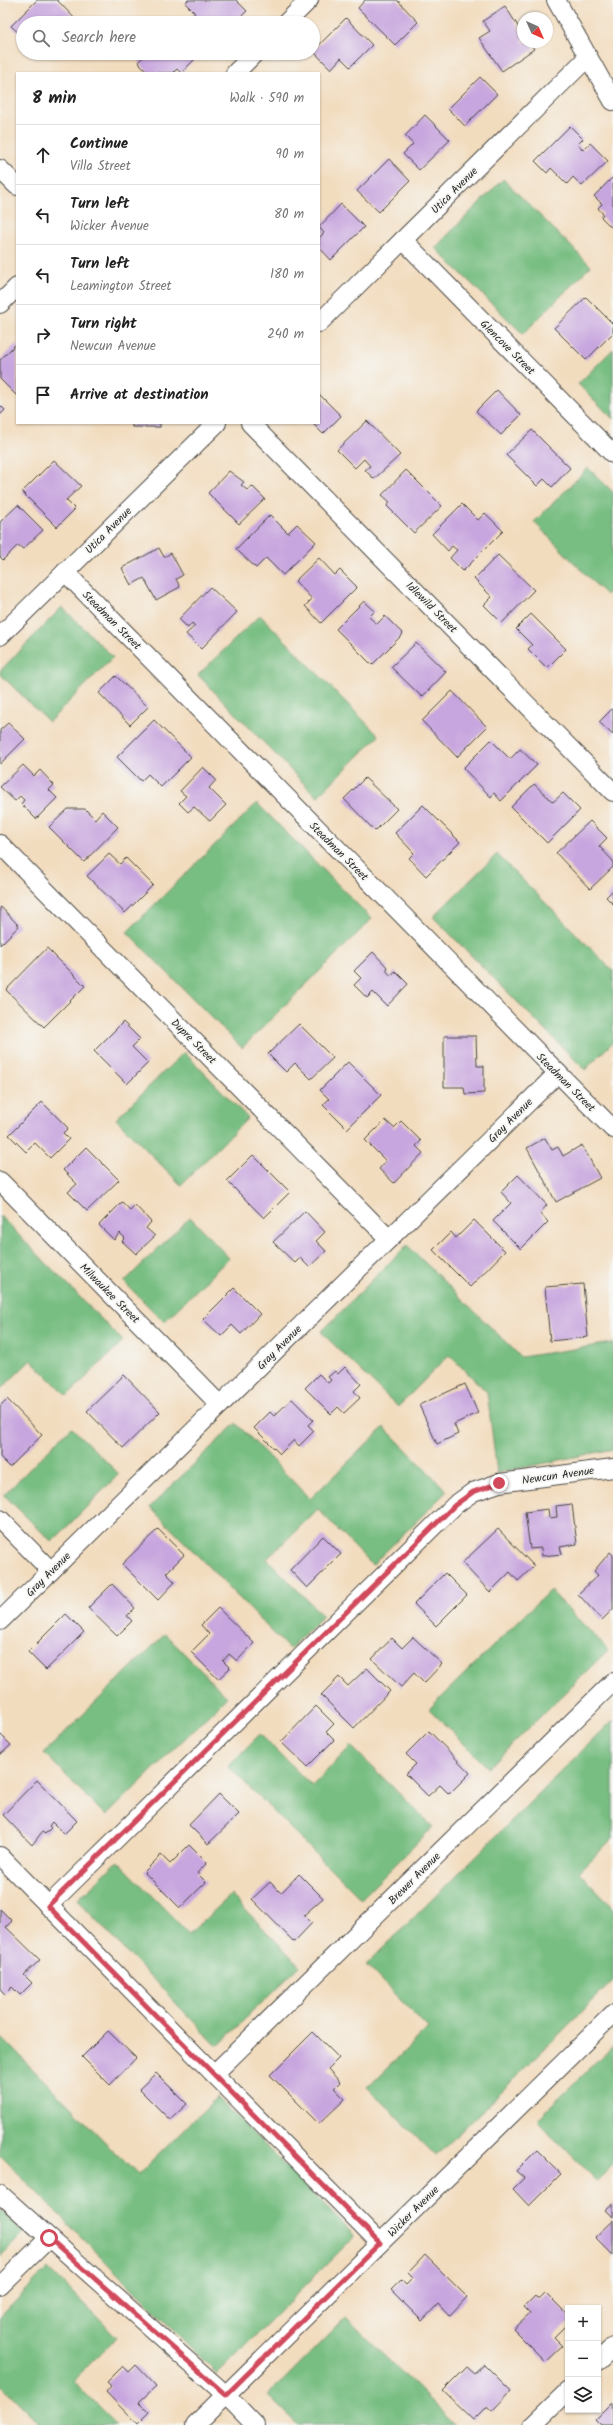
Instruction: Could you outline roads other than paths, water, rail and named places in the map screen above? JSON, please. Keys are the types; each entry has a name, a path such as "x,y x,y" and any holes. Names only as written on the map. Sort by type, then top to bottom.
{"street":[{"path":"293,16 309,0"},
{"path":"556,0 613,101"},
{"name":"Utica Avenue","path":"320,321 588,57"},
{"path":"236,72 248,60"},
{"path":"0,169 16,185"},
{"name":"Glencove Street","path":"403,240 613,454"},
{"path":"0,304 16,288"},
{"name":"Utica Avenue","path":"0,636 216,424"},
{"name":"Idlewild Street","path":"251,424 613,792"},
{"name":"Steadman Street","path":"65,572 613,1129"},
{"name":"Dupre Street","path":"0,844 389,1239"},
{"name":"Gray Avenue","path":"0,1621 558,1073"},
{"name":"Milwaukee Street","path":"0,1181 220,1405"},
{"name":"Newcun Avenue","path":"48,1906 455,1505 473,1492 499,1483 613,1468"},
{"path":"0,1519 51,1571"},
{"name":"Brewer Avenue","path":"214,2074 613,1682"},
{"path":"0,1856 380,2243"},
{"name":"Wicker Avenue","path":"196,2425 613,2014"},
{"path":"0,2194 226,2395 255,2425"},
{"path":"0,2286 49,2238"},
{"path":"601,2358 613,2347"},
{"path":"533,2425 565,2394"}]}
